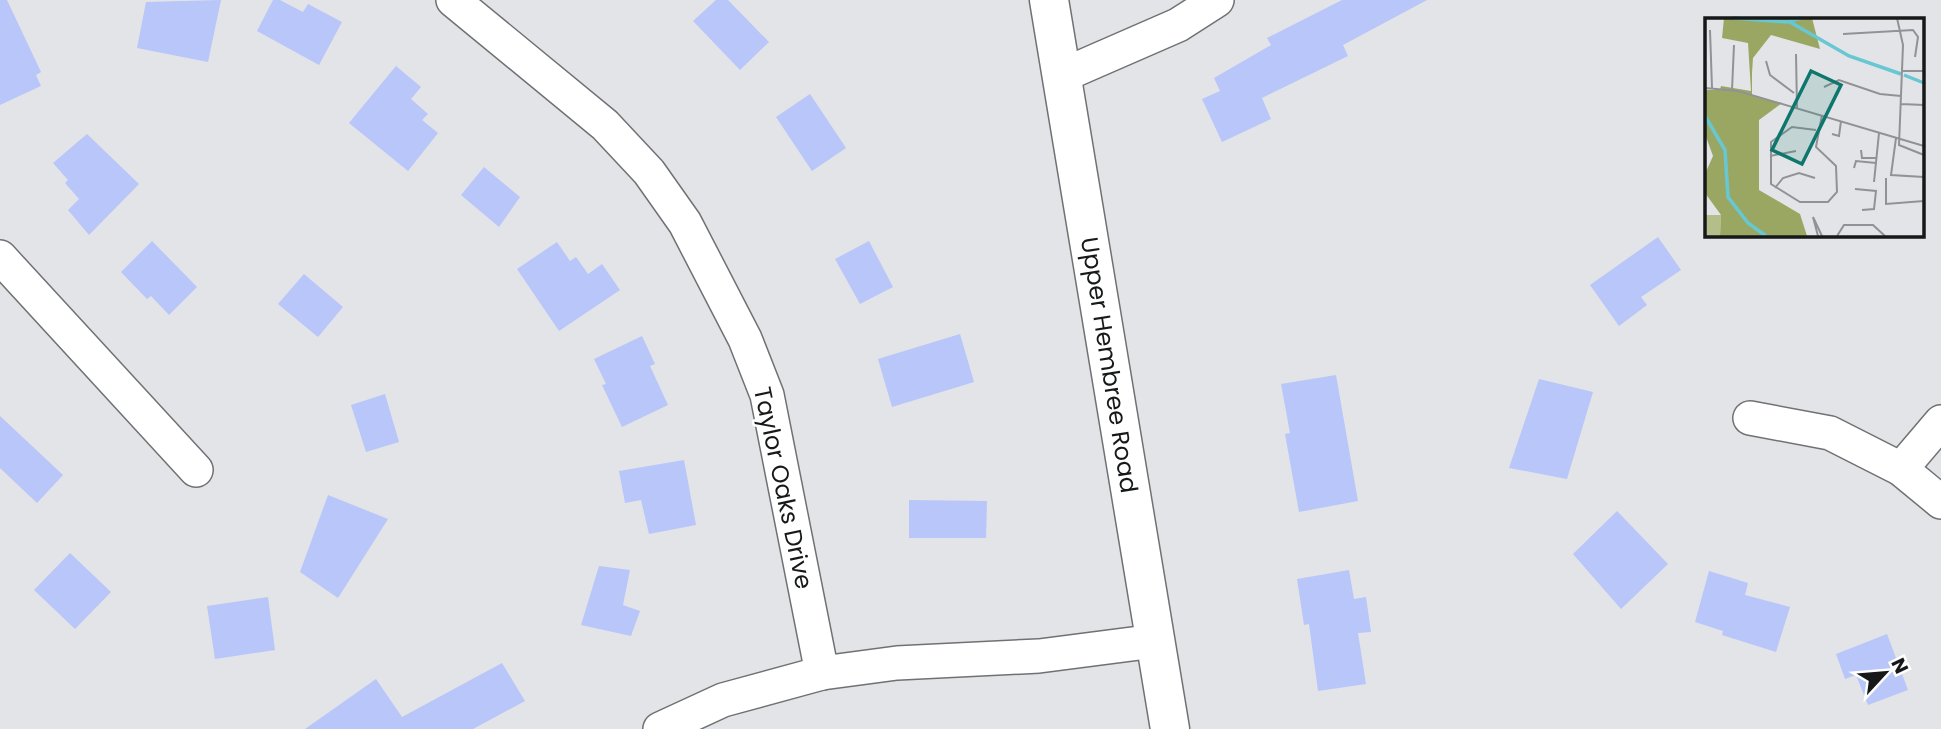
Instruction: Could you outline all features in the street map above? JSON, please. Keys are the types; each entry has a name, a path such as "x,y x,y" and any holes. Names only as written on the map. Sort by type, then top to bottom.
{"street":[{"name":"Taylor Oaks Drive","path":"453,0 605,125 649,172 685,223 745,339 767,395 822,673"},
{"name":"Upper Hembree Road","path":"1049,0 1170,729"},
{"path":"1061,76 1178,25 1217,0"},
{"path":"0,257 196,470"},
{"path":"1750,418 1830,433 1901,469 1941,502"},
{"path":"1901,469 1941,422"},
{"path":"660,729 723,701 822,673 897,663 1040,656 1155,641"}],"building":[{"path":"0,0 7,0 41,72 36,75 41,86 0,105"},
{"path":"221,0 208,62 137,48 146,2"},
{"path":"273,0 280,0 303,12 308,4 342,22 319,65 257,31"},
{"path":"716,0 728,0 769,42 740,70 693,21"},
{"path":"1342,0 1427,0 1343,45 1348,56 1262,98 1271,119 1222,142 1202,99 1220,91 1214,78 1271,45 1267,38"},
{"path":"396,66 421,87 411,99 428,114 422,120 438,133 408,171 349,123"},
{"path":"810,94 846,148 812,171 776,117"},
{"path":"87,134 139,184 89,235 68,210 79,199 65,183 68,180 53,163"},
{"path":"484,167 520,197 499,227 461,195"},
{"path":"1658,237 1681,270 1641,297 1647,305 1619,326 1590,285"},
{"path":"152,241 197,287 169,315 151,296 147,299 121,272"},
{"path":"869,241 893,287 860,304 835,259"},
{"path":"557,242 570,261 576,257 588,274 602,264 620,290 559,331 517,269"},
{"path":"304,274 343,307 318,337 278,304"},
{"path":"960,334 974,382 892,407 878,359"},
{"path":"642,336 655,364 650,366 668,405 622,427 602,385 606,384 594,359"},
{"path":"1336,375 1358,501 1299,512 1285,434 1290,433 1281,384"},
{"path":"1539,379 1593,392 1567,479 1509,468"},
{"path":"385,394 399,442 366,452 351,405"},
{"path":"0,416 63,475 37,503 0,468"},
{"path":"684,460 696,525 649,534 641,500 625,503 619,471"},
{"path":"328,495 388,519 338,598 300,572"},
{"path":"909,500 987,501 986,538 909,538"},
{"path":"1617,511 1668,564 1621,609 1573,554"},
{"path":"70,553 111,592 75,629 34,590"},
{"path":"599,566 630,570 623,605 640,611 631,636 581,625"},
{"path":"1349,570 1354,599 1366,597 1371,632 1358,633 1366,684 1318,691 1309,624 1304,625 1297,579"},
{"path":"1709,571 1748,583 1745,595 1790,607 1776,652 1722,635 1723,631 1695,622"},
{"path":"268,597 275,650 215,659 207,606"},
{"path":"1887,634 1908,690 1868,705 1856,675 1845,679 1836,654"},
{"path":"502,663 525,701 473,729 305,729 376,679 402,717"}]}
